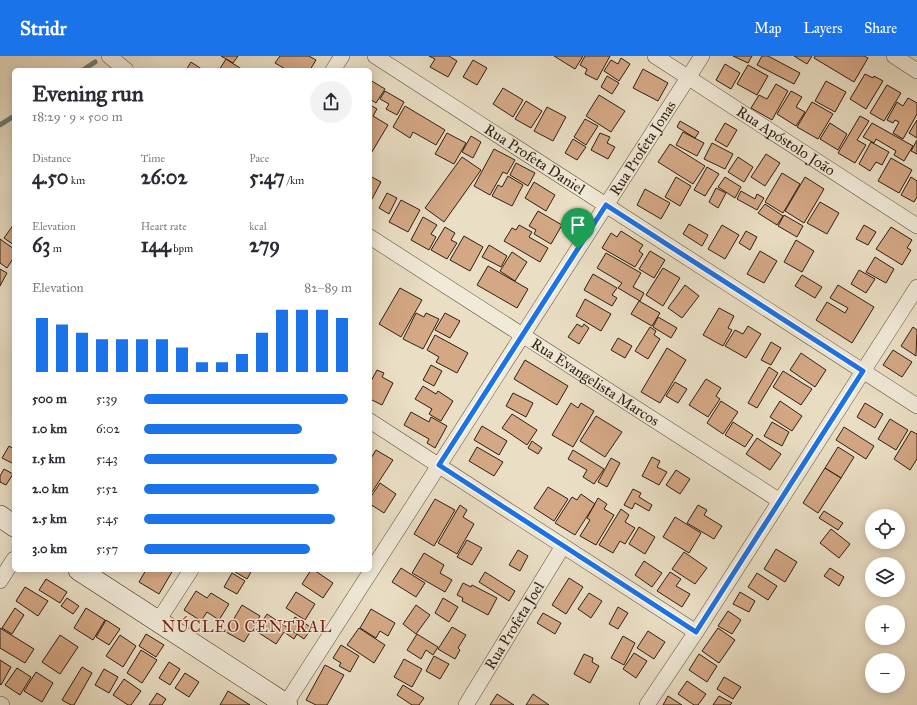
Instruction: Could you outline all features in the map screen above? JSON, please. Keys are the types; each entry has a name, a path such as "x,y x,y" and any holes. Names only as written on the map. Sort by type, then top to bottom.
{"street":[{"path":"109,56 124,68"},
{"path":"334,68 342,56"},
{"name":"Rua Profeta Daniel","path":"375,56 917,406"},
{"name":"Rua Apóstolo João","path":"655,56 917,226"},
{"name":"Rua Profeta Jonas","path":"372,570 702,56"},
{"path":"894,56 917,71"},
{"name":"Rua Evangelista Marcos","path":"372,238 780,501"},
{"path":"647,705 696,632 917,287"},
{"path":"372,422 696,632"},
{"path":"0,516 12,525"},
{"name":"Rua Profeta Joel","path":"466,705 563,546"},
{"path":"0,581 12,562"},
{"path":"82,572 286,705"},
{"path":"158,621 190,572"},
{"name":"Rua Profeta Jonas","path":"286,705 371,572"}],"building":[{"path":"221,56 238,56 233,63"},
{"path":"280,56 309,56 316,60 311,68 284,68 275,63"},
{"path":"429,56 449,56 457,61 448,77 430,67 435,59"},
{"path":"554,56 583,56 575,69"},
{"path":"585,56 610,56 597,80 585,74 587,69 580,65"},
{"path":"733,56 752,56 748,63"},
{"path":"762,56 768,56 800,73 794,84 757,65"},
{"path":"794,56 812,56 807,64"},
{"path":"815,56 864,56 868,58 854,82 814,58"},
{"path":"621,58 630,64 619,81 604,71 611,60 618,64"},
{"path":"226,59 240,68 220,68"},
{"path":"473,60 487,68 477,85 463,77"},
{"path":"191,62 200,68 187,68"},
{"path":"725,64 740,73 731,89 716,80"},
{"path":"748,65 768,76 757,95 737,84"},
{"path":"643,69 668,83 658,101 633,88"},
{"path":"865,74 873,78 874,76 883,81 866,109 850,99"},
{"path":"607,76 619,83 612,94 601,87"},
{"path":"372,81 385,89 376,103 372,100"},
{"path":"826,81 846,92 835,112 815,101"},
{"path":"776,84 788,91 772,120 751,108 759,95 767,99"},
{"path":"887,85 901,93 884,121 870,113"},
{"path":"503,88 523,100 513,117 493,104"},
{"path":"385,91 404,102 397,115 386,109 389,104 380,99"},
{"path":"791,91 802,97 796,107 805,112 796,126 777,114"},
{"path":"599,95 625,111 611,132 586,116"},
{"path":"908,98 917,103 917,114 903,139 893,133 899,122 895,120 893,123 887,120 897,102 903,106"},
{"path":"526,101 542,111 531,128 515,119"},
{"path":"812,102 833,114 818,139 797,127"},
{"path":"372,106 377,109 373,116 388,125 372,152"},
{"path":"405,106 445,130 436,145 413,132 410,138 393,127"},
{"path":"547,107 566,117 553,141 534,131"},
{"path":"860,116 869,121 857,140 866,145 855,163 838,153"},
{"path":"585,119 598,126 586,145 574,137"},
{"path":"917,120 917,138 909,133"},
{"path":"680,121 699,132 695,138 677,127"},
{"path":"725,123 737,130 727,147 715,140"},
{"path":"830,123 847,134 838,150 820,139"},
{"path":"872,123 913,146 904,161 894,155 896,151 876,139 874,143 863,137"},
{"path":"683,132 704,143 697,156 676,145"},
{"path":"447,133 466,143 454,164 435,154"},
{"path":"600,133 610,137 607,143 615,147 608,159 591,150"},
{"path":"471,136 481,142 473,158 462,152"},
{"path":"573,139 586,147 577,160 565,153"},
{"path":"917,140 917,154 911,151"},
{"path":"871,142 889,152 882,165 876,162 870,171 859,164"},
{"path":"712,143 733,154 725,169 704,159"},
{"path":"670,144 705,166 693,184 658,162"},
{"path":"494,149 515,160 507,174 503,172 490,195 474,186"},
{"path":"766,154 780,163 765,186 751,177"},
{"path":"462,157 481,170 444,222 425,208"},
{"path":"738,157 753,167 744,182 728,172"},
{"path":"891,158 912,170 899,193 878,181"},
{"path":"516,163 535,173 528,186 510,175"},
{"path":"707,167 719,174 705,196 694,190"},
{"path":"782,173 800,184 783,213 765,202"},
{"path":"508,176 523,185 512,206 492,196 498,185 502,187"},
{"path":"372,177 381,182 372,199"},
{"path":"676,177 691,186 680,206 665,197"},
{"path":"725,177 741,187 735,198 718,187"},
{"path":"805,177 824,189 804,223 785,211"},
{"path":"911,177 917,181 917,197 914,202 901,195"},
{"path":"534,182 555,195 546,211 525,198"},
{"path":"716,188 726,193 718,208 709,202"},
{"path":"645,189 670,203 661,219 637,205"},
{"path":"741,191 755,199 757,194 764,198 757,210 737,199"},
{"path":"387,193 397,198 389,214 379,208"},
{"path":"401,200 420,210 408,232 389,222"},
{"path":"820,202 839,213 827,234 807,223"},
{"path":"765,204 783,216 777,225 758,213"},
{"path":"538,211 562,225 551,244 534,234 536,230 529,226"},
{"path":"784,215 803,226 797,237 778,226"},
{"path":"423,217 437,225 431,234 436,237 429,250 411,240"},
{"path":"689,224 708,235 702,246 683,234"},
{"path":"519,225 532,232 529,237 548,248 540,262 504,241 512,228 516,230"},
{"path":"722,225 739,235 725,259 708,249"},
{"path":"864,225 876,232 868,245 856,239"},
{"path":"12,227 12,244 4,238"},
{"path":"445,227 455,233 451,240 457,243 447,259 431,250"},
{"path":"891,227 912,240 907,248 911,250 902,265 876,249"},
{"path":"621,231 643,245 639,251 643,254 635,267 602,248 611,233 617,237"},
{"path":"746,231 757,237 750,250 739,243"},
{"path":"464,236 483,247 470,271 450,260"},
{"path":"0,239 12,248 12,260 7,268 0,263"},
{"path":"796,240 814,251 802,272 784,262"},
{"path":"489,245 507,256 501,267 482,257"},
{"path":"650,251 665,260 654,278 639,269"},
{"path":"760,251 777,261 764,283 747,274"},
{"path":"512,252 527,262 515,281 500,271"},
{"path":"606,253 641,273 633,287 644,293 640,301 618,288 622,283 597,268"},
{"path":"875,257 894,269 886,283 866,272"},
{"path":"488,266 528,289 517,308 477,285"},
{"path":"663,268 680,278 663,306 646,295"},
{"path":"0,269 7,273 0,286"},
{"path":"859,270 875,279 866,293 851,284"},
{"path":"593,274 617,288 612,295 617,298 612,306 584,290"},
{"path":"802,275 822,287 815,298 795,286"},
{"path":"685,285 699,296 682,318 668,308"},
{"path":"838,285 874,307 852,343 816,320 827,302 845,313 848,308 830,298"},
{"path":"400,288 422,300 401,337 379,324"},
{"path":"585,299 611,314 601,331 576,316"},
{"path":"639,301 660,313 652,326 631,314"},
{"path":"719,308 734,316 728,328 732,330 723,346 703,335"},
{"path":"416,313 424,317 426,313 439,319 423,349 403,339"},
{"path":"445,313 460,321 450,338 435,330"},
{"path":"658,317 677,328 671,338 653,327"},
{"path":"577,324 582,327 584,324 589,328 579,344 568,337"},
{"path":"748,326 761,334 746,358 725,346 735,330 743,334"},
{"path":"650,327 656,331 654,335 660,339 648,359 635,351"},
{"path":"913,327 917,330 916,356 901,346"},
{"path":"435,335 468,353 457,373 436,362 439,357 427,350"},
{"path":"618,338 632,346 625,358 611,350"},
{"path":"771,342 781,348 771,365 761,360"},
{"path":"667,348 686,360 660,403 641,392"},
{"path":"893,350 912,362 902,377 883,365"},
{"path":"801,353 826,370 815,387 790,370"},
{"path":"525,360 568,386 557,405 514,379"},
{"path":"431,365 442,371 434,386 423,380"},
{"path":"769,367 778,373 757,408 748,403"},
{"path":"377,370 384,373 382,377 393,383 382,405 372,400 372,379"},
{"path":"783,371 812,389 801,405 773,387"},
{"path":"706,379 721,388 716,396 720,399 708,417 689,405"},
{"path":"675,382 687,389 678,403 666,396"},
{"path":"423,386 436,394 438,391 453,401 441,421 429,414 432,409 415,399"},
{"path":"513,393 533,403 526,417 506,406"},
{"path":"721,401 738,412 723,434 707,423"},
{"path":"780,401 802,416 792,431 770,417"},
{"path":"571,403 578,408 581,403 594,411 573,447 552,435"},
{"path":"865,403 883,414 875,428 857,417"},
{"path":"411,412 429,422 431,417 447,426 435,448 427,443 429,439 404,425"},
{"path":"512,414 537,430 527,445 502,428"},
{"path":"596,416 622,432 605,457 580,441"},
{"path":"890,419 908,430 896,450 878,439"},
{"path":"733,422 753,435 745,447 725,435"},
{"path":"772,422 789,432 782,446 764,436"},
{"path":"482,426 507,441 499,455 474,440"},
{"path":"844,427 874,446 866,459 836,440"},
{"path":"911,431 917,434 917,459 910,470 894,459"},
{"path":"757,438 781,454 770,470 746,454"},
{"path":"532,441 542,448 538,454 528,448"},
{"path":"9,446 12,448 12,463 2,458"},
{"path":"477,447 503,462 494,476 469,461"},
{"path":"838,447 854,457 841,478 825,468"},
{"path":"376,450 393,460 372,492 372,457"},
{"path":"573,450 604,469 594,484 583,477 587,470 568,459"},
{"path":"652,457 660,461 657,467 667,472 659,485 642,476"},
{"path":"611,458 620,463 607,487 598,482"},
{"path":"825,468 841,478 818,513 803,503"},
{"path":"4,469 12,473 6,485 0,482 0,476"},
{"path":"676,470 690,479 680,494 666,485"},
{"path":"380,483 396,494 384,513 372,505 372,495"},
{"path":"548,487 568,499 554,521 534,508"},
{"path":"633,489 641,493 639,497 652,505 649,511 635,503 632,509 624,505"},
{"path":"581,494 595,504 575,535 555,523 572,497 577,500"},
{"path":"598,498 607,504 604,509 614,515 596,545 580,536 590,520 587,518"},
{"path":"435,499 455,510 434,546 414,534"},
{"path":"460,505 467,510 463,517 474,524 457,554 438,543"},
{"path":"698,505 707,510 704,515 722,526 714,539 687,523"},
{"path":"621,509 629,515 625,522 635,528 625,544 620,541 613,553 599,545"},
{"path":"824,511 843,523 838,530 819,518"},
{"path":"675,517 701,533 689,553 663,537"},
{"path":"639,527 655,537 645,554 629,544"},
{"path":"831,529 850,544 839,558 820,543"},
{"path":"467,540 482,548 472,565 457,557"},
{"path":"776,549 797,562 785,582 764,569"},
{"path":"518,550 528,556 520,571 509,565"},
{"path":"684,552 707,568 695,584 672,569"},
{"path":"424,553 444,565 440,573 452,580 445,592 412,573"},
{"path":"644,561 662,573 652,587 635,575"},
{"path":"401,568 425,583 416,597 392,582"},
{"path":"830,568 844,577 839,586 824,576"},
{"path":"145,572 172,572 159,594 139,582"},
{"path":"235,572 251,572 247,579"},
{"path":"310,572 317,572 333,583 323,598 302,584"},
{"path":"485,572 515,591 509,601 479,582"},
{"path":"670,572 681,579 676,586 690,594 682,607 657,591"},
{"path":"232,573 245,581 237,594 224,587"},
{"path":"757,573 777,586 768,600 748,587"},
{"path":"569,578 583,587 566,614 552,605"},
{"path":"46,579 67,592 60,603 39,590"},
{"path":"463,583 471,587 472,585 497,598 488,615 462,601 463,598 457,595"},
{"path":"25,587 48,601 38,616 16,601"},
{"path":"196,591 207,598 211,593 229,604 219,620 207,612 201,621 184,610"},
{"path":"296,592 315,604 305,620 286,608"},
{"path":"740,592 755,601 749,612 733,604"},
{"path":"589,593 602,601 591,618 578,609"},
{"path":"67,598 79,606 73,614 61,606"},
{"path":"443,598 458,607 449,622 435,613"},
{"path":"242,605 260,616 244,642 226,632"},
{"path":"416,605 430,615 416,634 403,624"},
{"path":"618,607 628,613 618,629 609,624"},
{"path":"15,608 24,615 12,634 2,628"},
{"path":"86,608 105,620 93,640 74,628"},
{"path":"371,609 395,623 388,636 380,631 376,638 360,628"},
{"path":"728,611 741,620 732,634 718,626"},
{"path":"543,613 561,623 555,634 537,623"},
{"path":"267,614 297,634 294,639 284,632 276,644 256,631"},
{"path":"295,617 312,628 304,639 288,628"},
{"path":"106,620 120,629 109,645 96,637"},
{"path":"452,627 466,635 458,648 460,650 455,659 438,649"},
{"path":"0,628 34,649 25,663 0,648"},
{"path":"359,628 385,645 374,663 347,645"},
{"path":"718,628 735,640 719,663 702,651"},
{"path":"648,631 665,642 654,659 637,648"},
{"path":"146,634 164,645 156,657 139,646"},
{"path":"417,634 438,647 433,655 426,650 421,659 407,650"},
{"path":"60,635 78,647 60,674 42,662"},
{"path":"120,635 136,646 123,667 106,656"},
{"path":"623,636 635,643 624,665 611,658"},
{"path":"341,645 359,656 350,672 339,666 341,663 333,658"},
{"path":"141,650 157,660 142,683 127,673"},
{"path":"634,653 647,661 636,678 623,669"},
{"path":"584,654 593,658 592,662 599,666 590,683 574,674"},
{"path":"699,654 717,666 707,682 689,670"},
{"path":"434,656 449,664 440,679 426,671"},
{"path":"404,659 422,669 412,687 394,677"},
{"path":"0,660 11,667 1,685 0,684"},
{"path":"169,662 180,669 170,685 159,678"},
{"path":"325,665 344,675 327,705 316,705 306,700"},
{"path":"82,667 92,673 74,705 71,705 62,700"},
{"path":"17,668 31,677 20,695 5,685"},
{"path":"104,669 118,677 109,693 95,685"},
{"path":"36,672 53,683 42,702 24,691"},
{"path":"185,673 199,682 189,697 175,688"},
{"path":"724,677 741,687 733,699 717,689"},
{"path":"124,679 141,691 131,705 128,705 113,695"},
{"path":"687,681 706,694 698,705 694,705 678,694"},
{"path":"403,685 424,698 419,705 412,705 397,695"},
{"path":"228,691 250,705 220,705"},
{"path":"157,693 166,699 162,705 149,705"},
{"path":"497,694 514,705 490,705"},
{"path":"533,694 549,705 526,705"},
{"path":"668,696 682,705 663,705"},
{"path":"719,696 732,703 730,705 713,705"}],"waterway":[{"path":"86,68 95,62"},
{"path":"0,125 12,117"}],"district":[{"name":"NÚCLEO CENTRAL","path":"247,626"}],"route":[{"path":"606,205 863,371 696,632 439,465 578,249 606,205"}]}
